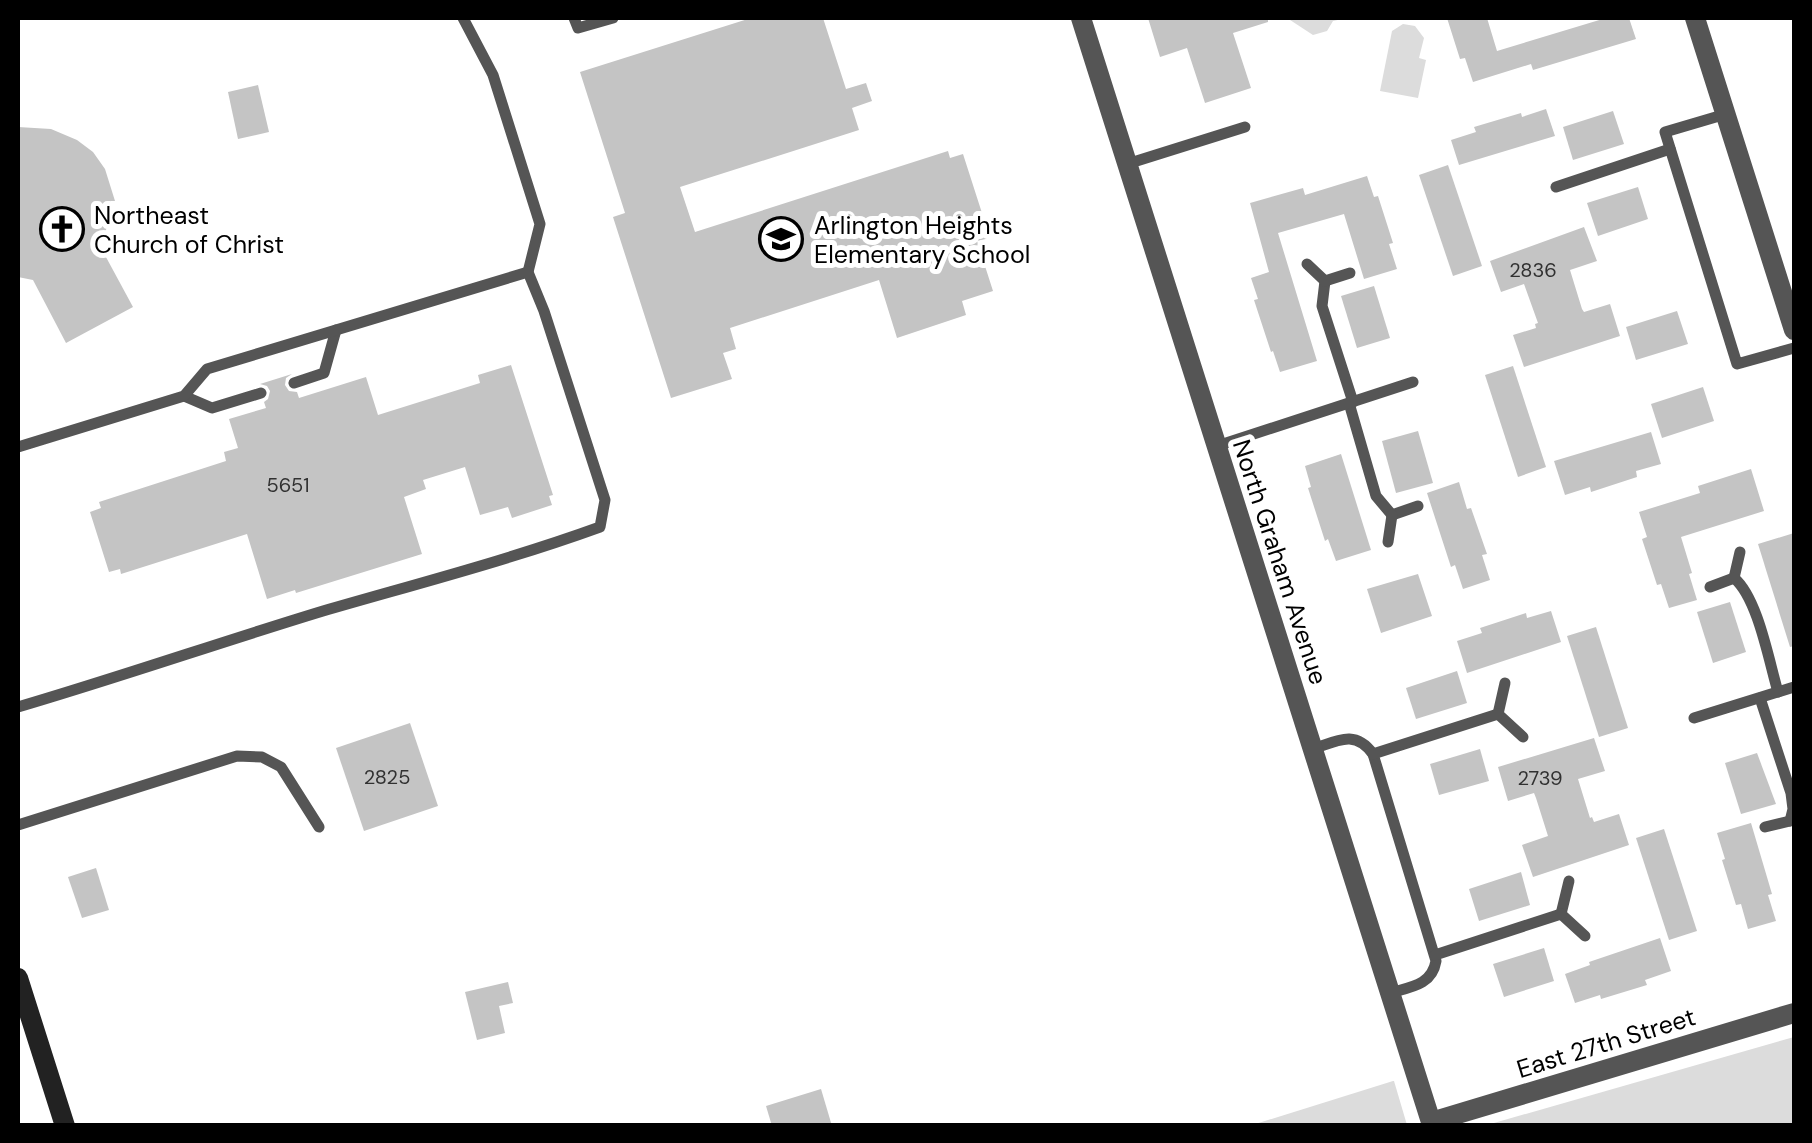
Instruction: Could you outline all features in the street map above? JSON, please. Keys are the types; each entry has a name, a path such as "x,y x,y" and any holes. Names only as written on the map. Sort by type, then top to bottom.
{"street":[{"name":"North Graham Avenue","path":"1081,18 1431,1122"},
{"path":"1695,18 1794,330"},
{"path":"18,978 65,1126"},
{"name":"East 27th Street","path":"1431,1122 1794,1012"}],"lane":[{"path":"18,707 320,612 534,551 600,527 605,500 528,272 540,224 493,76 463,18"},
{"path":"574,18 578,28 612,18"},
{"path":"1726,114 1665,132 1737,364 1794,348"},
{"path":"1127,164 1246,127"},
{"path":"1556,187 1670,149"},
{"path":"1307,264 1324,282 1322,306 1376,496 1392,515 1388,542"},
{"path":"18,447 184,396 207,369 528,272"},
{"path":"1324,282 1350,273"},
{"path":"294,382 324,373 336,330"},
{"path":"1217,446 1413,382"},
{"path":"184,396 212,408 261,393"},
{"path":"1392,515 1418,506"},
{"path":"1734,578 1740,552"},
{"path":"1710,587 1734,578"},
{"path":"1734,578 1746,589 1753,606 1778,692"},
{"path":"1498,714 1505,683"},
{"path":"1694,718 1794,687"},
{"path":"1760,698 1793,809 1792,823 1765,827"},
{"path":"1373,754 1498,714"},
{"path":"1498,714 1523,736"},
{"path":"1313,749 1352,738 1365,744 1373,754 1436,968 1420,984 1390,993"},
{"path":"18,825 237,756 262,757 281,768 319,827"},
{"path":"1561,914 1569,882"},
{"path":"1435,955 1561,914"},
{"path":"1561,914 1585,936"}],"shaded area":[{"path":"1287,18 1347,18 1333,21 1327,31 1313,35"},
{"path":"1403,24 1415,26 1424,38 1419,58 1426,60 1418,98 1380,91 1392,31"},
{"path":"1794,1037 1794,1125 1487,1125"},
{"path":"1393,1081 1407,1125 1252,1125"}],"building":[{"path":"751,18 823,18 846,89 866,83 872,101 852,108 859,130 680,187 695,232 948,151 950,158 963,154 990,238 977,241 993,291 962,301 966,315 897,338 879,280 730,328 736,349 723,353 732,379 671,398 613,217 625,213 580,72"},
{"path":"1148,18 1268,18 1268,22 1233,33 1251,88 1205,103 1187,48 1160,57"},
{"path":"1447,18 1487,18 1497,51 1606,18 1629,18 1636,39 1533,70 1531,64 1473,82 1465,58 1460,59"},
{"path":"258,85 269,132 238,139 228,92"},
{"path":"1546,109 1555,136 1459,165 1451,140 1476,132 1474,127"},
{"path":"1613,111 1624,144 1573,160 1563,127"},
{"name":"Northeast Church of Christ","path":"18,127 51,129 93,152 105,169 115,201 111,201 110,219 100,246 133,307 66,343 33,280 18,277"},
{"path":"1448,165 1482,266 1453,276 1419,175"},
{"path":"1367,176 1374,197 1378,196 1397,269 1364,279 1344,214 1278,233 1317,361 1280,372 1254,300 1258,299 1251,278 1269,272 1250,203 1303,188 1305,195"},
{"path":"1638,187 1648,219 1598,236 1587,203"},
{"path":"1584,227 1597,261 1570,270 1582,309 1584,312 1610,304 1620,336 1524,367 1513,335 1536,328 1538,323 1524,284 1501,292 1490,261"},
{"path":"1374,286 1390,338 1357,348 1341,296"},
{"path":"1677,311 1688,344 1636,360 1626,327"},
{"path":"511,365 553,495 549,496 552,505 512,518 508,507 480,515 465,467 423,480 426,489 404,497 422,554 296,593 295,590 267,599 247,534 121,574 120,569 109,572 90,512 101,508 99,502 226,461 224,452 238,448 229,419 266,408 264,402 270,391 260,384 292,374 285,385 289,391 297,392 299,398 366,377 378,415 480,383 478,375"},
{"path":"1513,366 1546,467 1518,477 1485,375"},
{"path":"1703,387 1714,421 1662,438 1651,404"},
{"path":"1418,431 1433,483 1396,493 1382,441"},
{"path":"1651,432 1661,464 1636,471 1637,477 1591,492 1590,487 1565,495 1554,461"},
{"path":"1341,454 1371,550 1336,561 1328,539 1325,541 1305,466"},
{"path":"1751,469 1764,511 1681,537 1697,600 1669,608 1642,539 1647,537 1639,512 1700,493 1698,486"},
{"path":"1459,482 1487,554 1482,555 1490,580 1463,589 1455,565 1451,567 1427,493"},
{"path":"1794,533 1794,646 1790,647 1758,544"},
{"path":"1418,574 1432,616 1381,633 1367,589"},
{"path":"1730,602 1746,652 1713,663 1697,612"},
{"path":"1551,611 1561,642 1467,673 1457,641 1482,633 1480,628 1526,613 1527,618"},
{"path":"1596,627 1628,728 1599,737 1567,636"},
{"path":"1457,671 1467,703 1416,719 1406,688"},
{"path":"410,723 438,806 364,831 336,748"},
{"path":"1594,738 1605,771 1578,779 1590,818 1594,822 1619,814 1629,845 1533,877 1522,845 1548,836 1536,798 1534,793 1508,801 1498,767"},
{"path":"1480,749 1489,781 1439,795 1430,764"},
{"path":"1757,753 1776,804 1741,814 1725,763"},
{"path":"1751,823 1776,921 1748,929 1741,904 1736,905 1717,833"},
{"path":"1664,829 1697,931 1669,940 1636,838"},
{"path":"96,868 109,910 82,918 68,877"},
{"path":"1521,872 1530,905 1479,921 1469,889"},
{"path":"1660,938 1671,971 1645,980 1647,985 1575,1003 1565,974"},
{"path":"1544,948 1554,981 1504,997 1493,964"},
{"path":"508,982 513,1003 499,1006 505,1033 477,1040 465,992"},
{"path":"821,1089 832,1126 772,1126 766,1106"}],"place":[{"name":"Northeast Church of Christ","path":"62,229"},
{"name":"Arlington Heights Elementary School","path":"781,239"}]}
